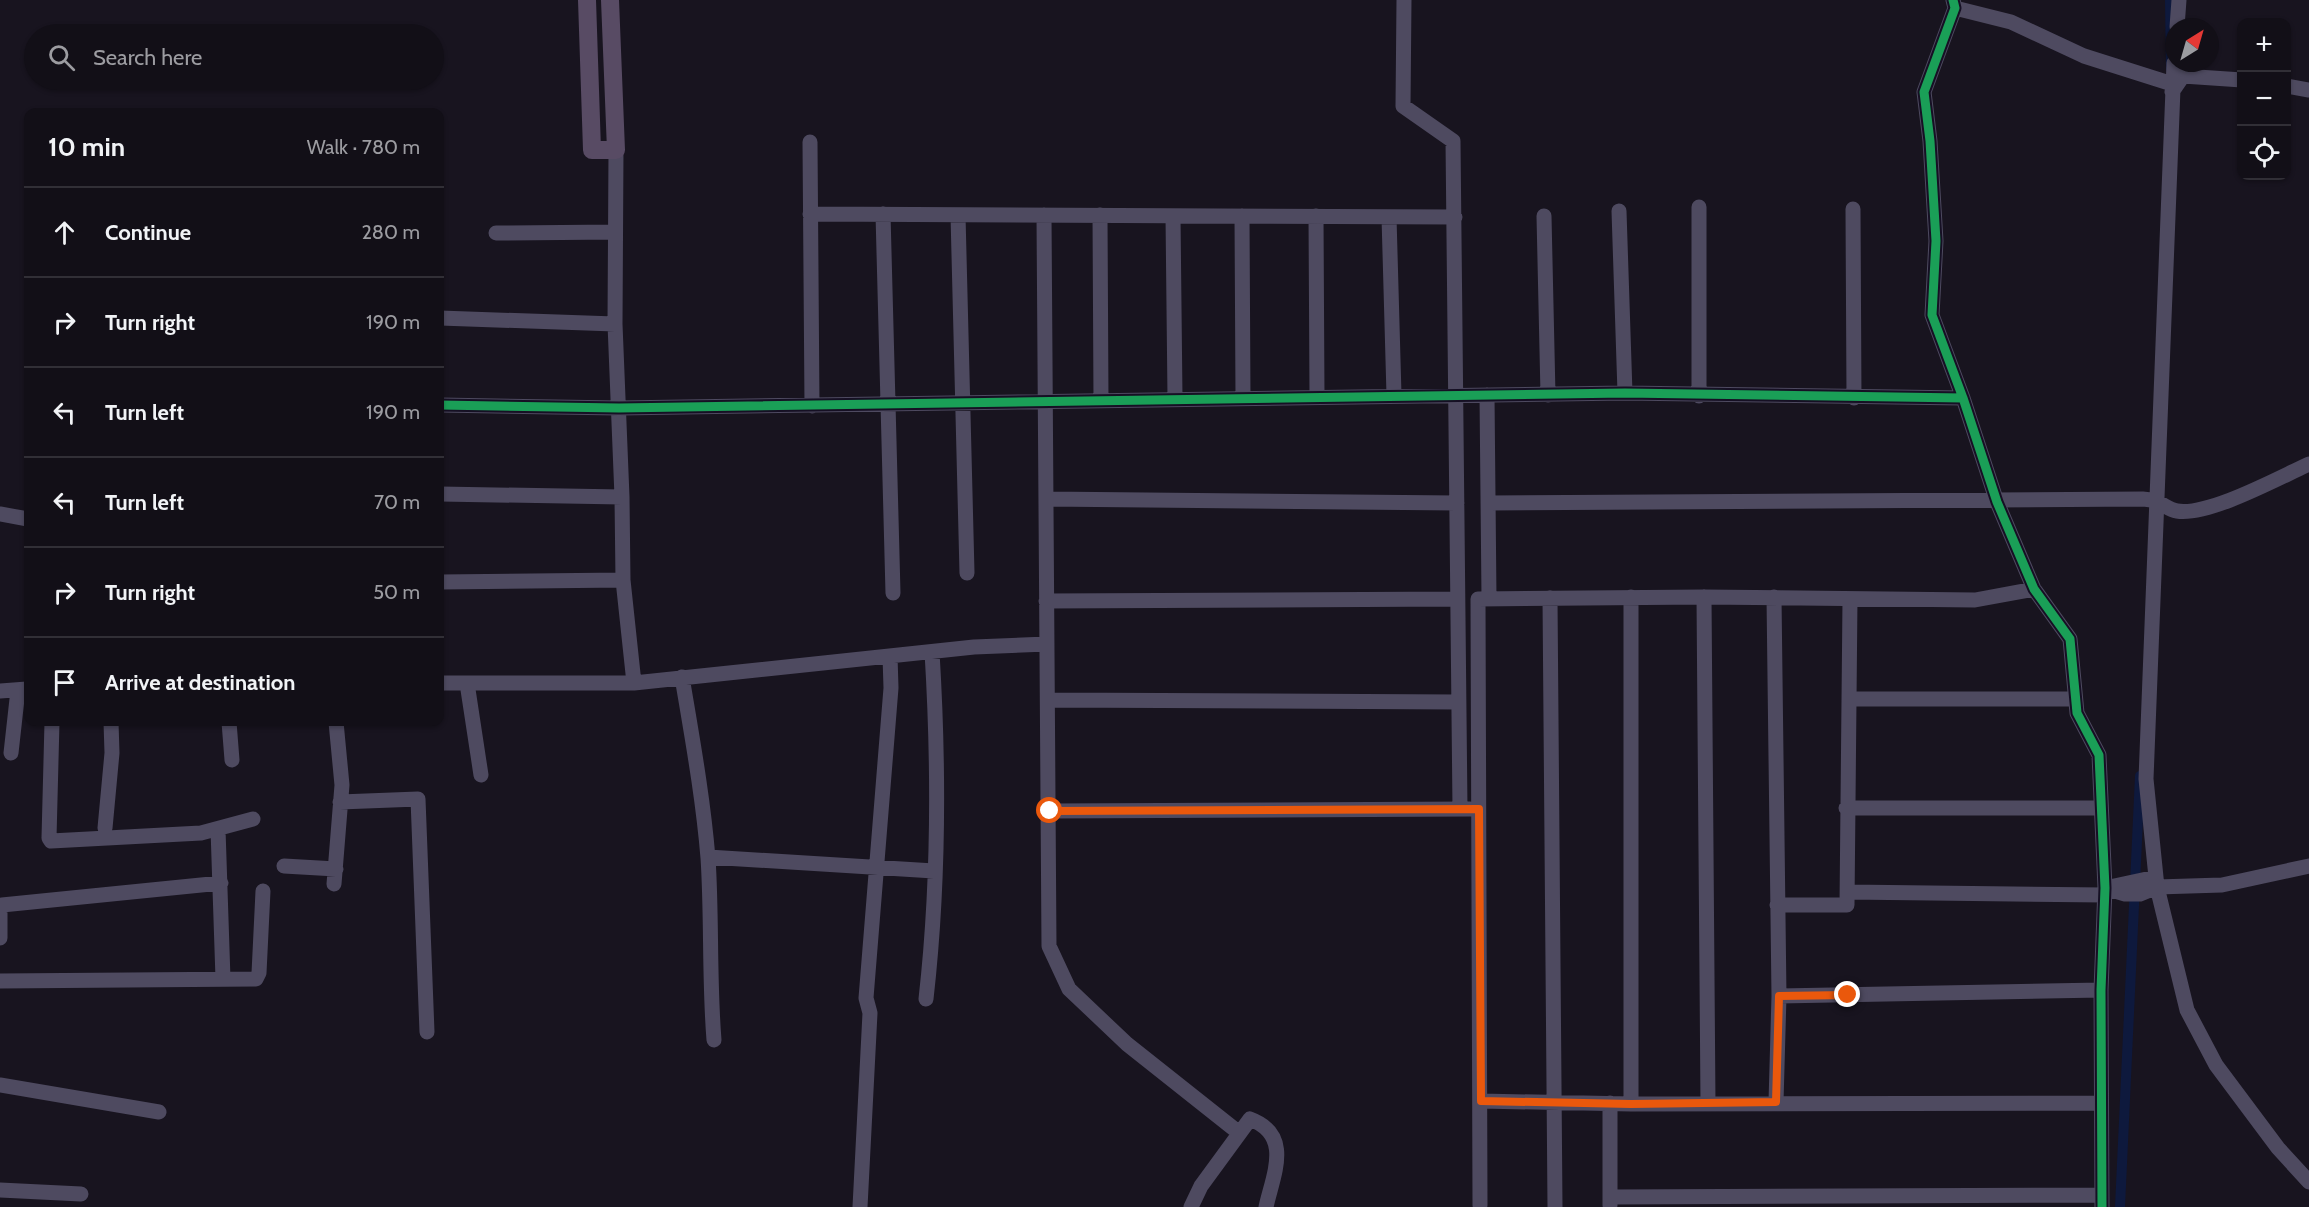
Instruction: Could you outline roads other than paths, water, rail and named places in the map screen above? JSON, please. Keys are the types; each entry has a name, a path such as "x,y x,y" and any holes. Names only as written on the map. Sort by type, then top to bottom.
{"main road":[{"path":"587,0 592,150 616,150 610,0"}],"street":[{"path":"1404,0 1403,106 1453,141 1460,809"},
{"path":"2178,18 2179,0"},
{"path":"1610,1103 1610,1202 2101,1201 2101,990 2105,892 2099,755 2077,713 2070,639 2034,589 1997,502 1963,398 1932,315 1936,241 1930,141 1924,92 1954,4 2010,22 2084,56 2169,87"},
{"path":"2172,72 2169,87 2150,500 2146,778 2156,882 2187,1010 2216,1065 2278,1148 2309,1182"},
{"path":"2169,87 2183,76 2237,80"},
{"path":"2291,87 2309,90"},
{"path":"810,142 812,406"},
{"path":"616,150 615,324 623,580 634,683"},
{"path":"1699,207 1699,396"},
{"path":"1853,209 1854,398"},
{"path":"1619,211 1625,393"},
{"path":"810,214 1455,217"},
{"path":"883,214 893,593"},
{"path":"958,214 967,573"},
{"path":"1044,215 1046,601 1050,811 1049,946 1069,989 1126,1044 1238,1132"},
{"path":"1100,215 1101,400"},
{"path":"1173,216 1175,398"},
{"path":"1242,216 1243,397"},
{"path":"1316,216 1317,396"},
{"path":"1544,216 1548,395"},
{"path":"1389,217 1395,395"},
{"path":"496,233 615,232"},
{"path":"444,318 615,324"},
{"path":"444,405 619,408 1625,393 1699,396 1963,398"},
{"path":"1487,395 1489,598"},
{"path":"1488,503 2150,500 2175,511 2200,510 2309,464"},
{"path":"444,494 622,497"},
{"path":"1046,499 1457,503"},
{"path":"0,514 24,518"},
{"path":"444,582 623,580"},
{"path":"1480,1205 1477,603 1480,598 1774,597 1975,600 2034,589"},
{"path":"1631,597 1631,1104"},
{"path":"1704,597 1708,1104"},
{"path":"1774,597 1779,996 1776,1102"},
{"path":"1046,601 1457,598"},
{"path":"1550,598 1555,1207"},
{"path":"1777,904 1847,905 1846,808 1850,599"},
{"path":"444,682 634,683 682,676 974,647 1047,644"},
{"path":"926,999 934,923 936,716 932,652"},
{"path":"860,1207 870,1013 866,998 891,688 890,656"},
{"path":"682,676 697,763 708,857 709,980 714,1040"},
{"path":"467,683 481,775"},
{"path":"0,691 23,689 11,753"},
{"path":"1849,699 2074,699"},
{"path":"1049,700 1458,702"},
{"path":"52,726 49,838 51,841 201,833 253,819"},
{"path":"105,828 112,753 111,726"},
{"path":"229,726 232,760"},
{"path":"284,866 335,877 342,785 336,726"},
{"path":"340,802 418,799 427,1032"},
{"path":"1846,808 2101,808"},
{"path":"1050,811 1479,809"},
{"path":"218,830 223,979"},
{"path":"708,857 934,871"},
{"path":"1848,892 2105,892 2156,882 2222,885 2309,866"},
{"path":"0,908 2,905 221,883"},
{"path":"0,981 258,977 263,891"},
{"path":"0,913 0,938"},
{"path":"1779,996 2101,990"},
{"path":"0,1085 159,1112"},
{"path":"1481,1101 1631,1104 2101,1103"},
{"path":"1191,1207 1201,1186 1238,1132 1250,1119 1261,1123 1277,1145 1278,1160 1266,1207"},
{"path":"0,1190 81,1194"}],"waterway":[{"path":"2170,0 2170,18"},
{"path":"2120,1207 2140,776"}]}
